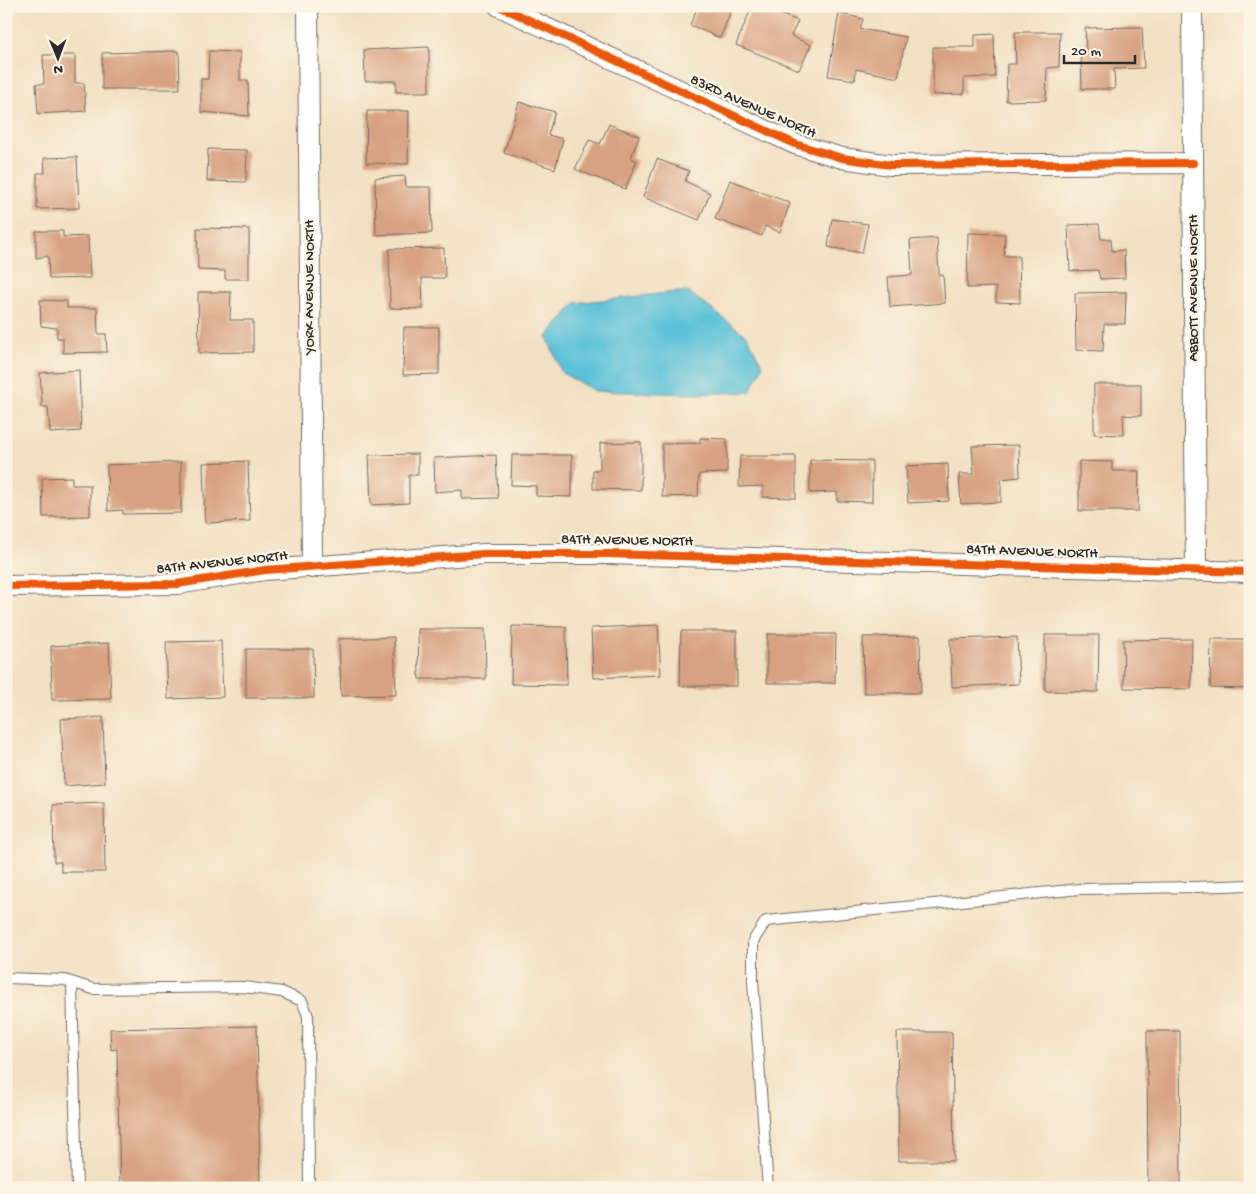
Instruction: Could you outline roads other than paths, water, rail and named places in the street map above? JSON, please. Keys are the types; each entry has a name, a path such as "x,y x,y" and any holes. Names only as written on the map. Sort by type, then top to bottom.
{"street":[{"name":"YORK AVENUE NORTH","path":"308,6 312,568"},
{"name":"83RD AVENUE NORTH","path":"499,6 796,144 842,158 891,165 1193,163"},
{"name":"ABBOTT AVENUE NORTH","path":"1192,6 1196,570"},
{"name":"84TH AVENUE NORTH","path":"6,586 176,584 265,570 484,554 607,554 1250,572"}],"lane":[{"path":"768,1188 753,981 753,941 766,921 1080,889 1194,888 1250,885"},
{"path":"6,978 65,980 93,989 244,987 282,992 302,1001 308,1016 309,1188"},
{"path":"72,983 77,1188"}],"water":[{"path":"687,291 747,336 763,366 750,392 692,394 595,391 562,373 547,337 575,303"}]}
